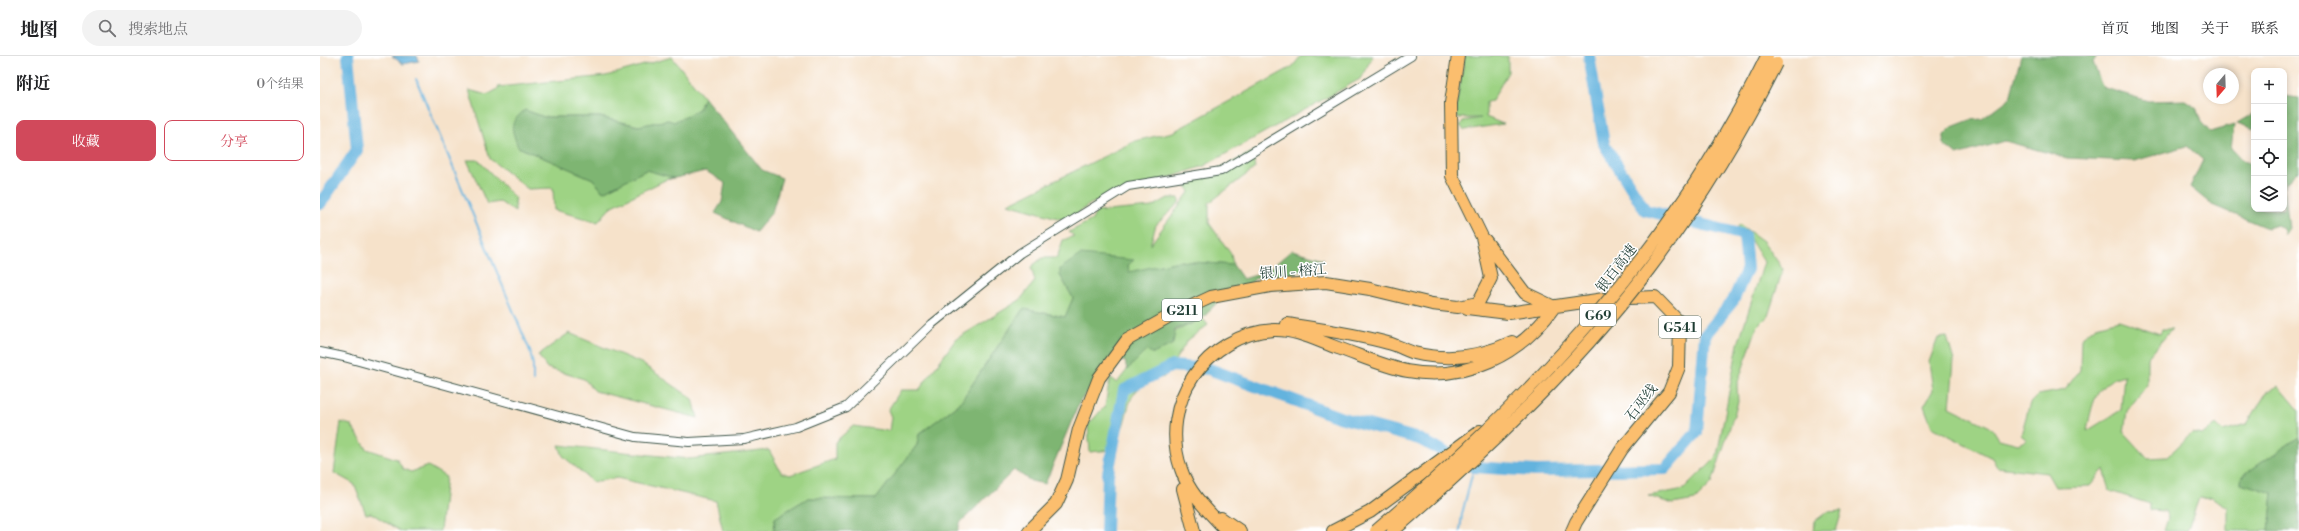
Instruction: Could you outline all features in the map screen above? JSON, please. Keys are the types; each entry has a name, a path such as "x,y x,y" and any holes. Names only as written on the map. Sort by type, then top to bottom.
{"highway":[{"name":"银川 - 榕江","path":"1029,531 1056,504 1068,480 1079,429 1099,378 1128,340 1168,317 1211,296 1270,286 1326,282 1370,289 1432,304 1458,307 1478,303 1491,278 1482,237 1452,176 1451,103 1458,56"},
{"name":"银百高速","path":"1376,531 1437,478 1501,416 1574,343 1619,290 1656,241 1717,149 1774,58"},
{"name":"银百高速","path":"1393,531 1450,481 1534,400 1582,350 1623,302 1669,242 1708,184 1744,124 1774,58"},
{"path":"1482,237 1525,293 1554,307"},
{"name":"石巫线","path":"1554,307 1604,299 1654,297 1680,323 1680,367 1669,392 1622,449 1574,526"},
{"path":"1458,307 1508,313 1554,307"},
{"path":"1194,531 1183,488 1172,461 1169,442 1169,421 1190,369 1232,334 1253,327 1287,324 1390,343 1412,352 1435,357 1459,357 1482,354 1503,347 1522,336 1539,323 1554,307"},
{"path":"1207,355 1245,336 1265,331 1286,330 1407,371 1431,373 1455,372 1479,366 1501,356 1521,343 1539,327 1554,307"},
{"path":"1177,400 1176,450 1184,477 1199,501 1227,531"},
{"path":"1332,531 1370,512 1501,416"},
{"path":"1183,488 1194,505 1219,531"},
{"path":"1199,501 1240,531"}],"street":[{"path":"320,352 344,357 635,437 671,441 708,442 744,439 796,427 846,407 932,324 1020,253 1128,186 1221,171 1411,56"}],"green space":[{"path":"1301,56 1373,56 1360,79 1204,166 1090,204 1068,221 1008,204 1135,141 1173,132 1292,67"},
{"path":"1465,56 1508,56 1508,72 1492,101 1486,102 1486,117 1503,124 1465,130 1460,126 1463,121 1481,118 1459,118 1455,113"},
{"path":"2021,56 2097,56 2093,62 2101,84 2105,88 2148,101 2185,100 2196,107 2201,122 2210,132 2234,125 2231,148 2242,160 2251,164 2251,212 2287,211 2289,229 2285,235 2283,229 2276,225 2267,228 2212,205 2190,187 2203,160 2187,146 2134,161 2067,158 2005,141 1957,155 1944,145 1944,135 1952,127 1970,120 1982,119 2010,98"},
{"path":"672,57 704,97 699,109 674,122 668,120 639,126 600,117 544,117 525,110 518,147 593,179 603,192 646,170 674,178 665,180 611,207 598,222 554,210 553,188 528,189 490,159 469,90 487,95 498,89 498,87 606,76"},
{"path":"2287,96 2299,98 2299,170 2287,182"},
{"path":"704,97 762,170 782,178 772,212 756,232 715,213 722,202 725,183 706,171 665,180 674,178 646,170 603,192 593,179 518,147 512,126 516,119 525,110 544,117 600,117 638,126 668,120 674,122 699,109"},
{"path":"2251,115 2251,128 2237,123"},
{"path":"1252,152 1255,168 1209,203 1209,223 1231,254 1233,265 1179,261 1129,273 1128,265 1060,275 1073,298 1065,317 1023,309 959,404 919,434 917,445 876,499 808,498 775,518 774,531 723,531 716,501 617,478 593,482 563,456 559,445 689,459 769,450 781,472 790,475 835,459 835,442 853,426 889,431 891,417 888,410 901,390 919,390 956,339 1020,300 1035,281 1031,267 1042,258 1057,258 1063,240 1074,236 1069,232 1092,220 1096,212 1152,207 1168,198 1179,198 1179,203 1156,225 1150,245 1190,191 1186,186"},
{"path":"467,160 478,160 515,198 515,212 500,202 487,204"},
{"path":"1739,224 1763,241 1783,269 1768,316 1757,327 1737,385 1738,402 1712,483 1695,500 1673,504 1648,496 1684,489 1717,456 1738,344 1764,262 1750,239 1737,231"},
{"path":"1292,250 1324,259 1293,274 1256,278 1246,287 1229,289 1203,318 1175,330 1173,344 1153,354 1147,350 1127,370 1125,361 1114,362 1080,401 1045,484 1031,481 1014,470 960,523 958,531 774,531 775,518 808,498 876,499 917,445 919,434 959,404 1023,309 1065,317 1073,298 1060,275 1060,269 1080,255 1134,260 1128,265 1129,272 1179,261 1233,265 1243,279 1266,272"},
{"path":"1203,319 1208,325 1188,340 1164,377 1148,382 1138,389 1132,397 1123,427 1118,436 1110,445 1112,450 1090,452 1088,425 1105,406 1110,378 1117,383 1135,361 1155,344 1178,330"},
{"path":"2119,320 2160,334 2162,329 2172,329 2147,358 2147,385 2127,411 2124,433 2147,458 2167,457 2192,433 2202,435 2216,424 2223,431 2247,424 2267,392 2278,386 2299,411 2299,437 2242,476 2241,483 2273,493 2269,531 2228,531 2228,507 2211,497 2199,498 2187,531 2164,531 2168,518 2165,511 2150,510 2150,504 2110,491 2104,469 2090,486 2055,487 2047,473 1997,467 1992,458 1932,427 1924,406 1933,390 1929,362 1938,338 1947,337 1954,361 1950,407 1992,428 1999,439 2018,444 2027,440 2021,435 2030,403 2038,395 2065,390 2080,370 2081,338 2096,326","holes":["2124,375 2121,410 2087,431 2096,396 2107,383 2114,378"]},
{"path":"569,333 641,363 693,399 698,418 595,391 584,379 547,368 538,355"},
{"path":"341,422 351,425 367,449 397,459 403,469 411,472 428,466 446,477 440,531 400,531 371,513 366,514 354,484 334,473"},
{"path":"2299,437 2299,531 2269,531 2273,493 2241,483 2242,476"},
{"path":"1842,511 1836,531 1814,531 1815,521 1827,512"}],"water":[{"path":"392,56 417,56 419,61 403,64"}],"waterway":[{"path":"320,204 357,150 348,56"},
{"path":"1106,531 1108,474 1124,390 1172,366 1209,369 1339,417 1419,439 1474,467 1536,471 1665,469 1697,432 1705,335 1733,301 1747,269 1744,235 1645,210 1604,144 1589,56"},
{"path":"416,79 530,351 533,365 533,381"},
{"path":"1460,531 1462,514 1474,467"}]}
